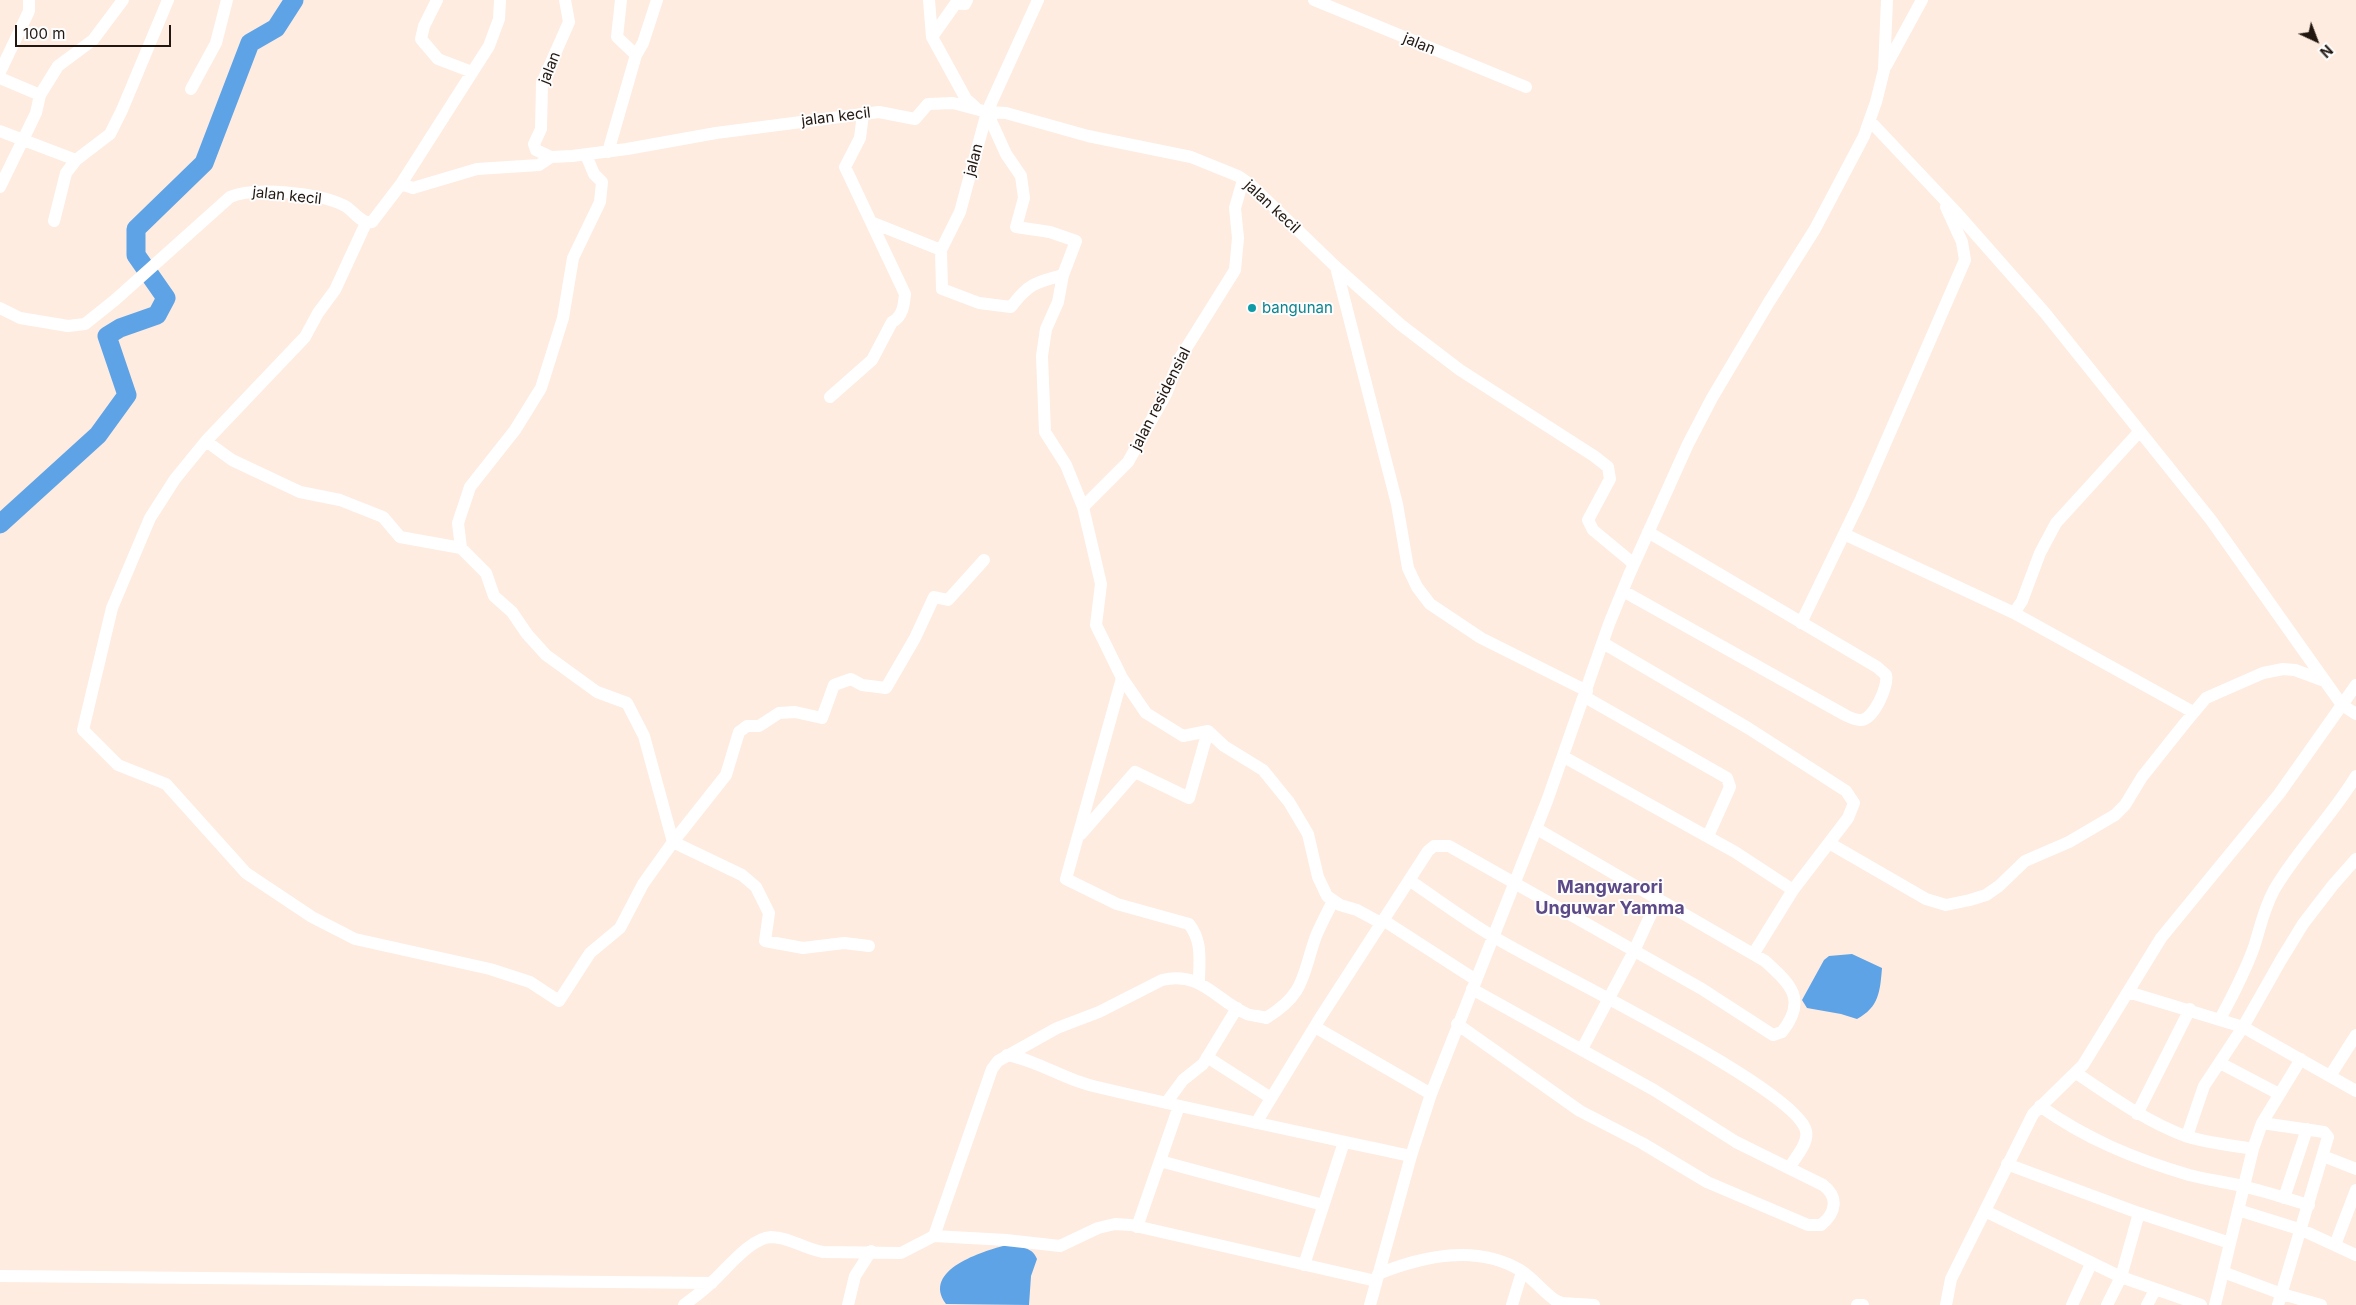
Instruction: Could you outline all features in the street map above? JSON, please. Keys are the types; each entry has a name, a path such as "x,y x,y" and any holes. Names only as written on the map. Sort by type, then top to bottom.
{"street":[{"path":"0,72 29,11 30,0"},
{"path":"0,187 36,113 40,95 62,61 93,40 124,0"},
{"path":"54,221 66,172 76,160 110,134 168,0"},
{"path":"191,89 216,43 227,0"},
{"path":"437,0 424,26 421,39 438,59 472,72"},
{"path":"500,0 499,20 489,46 401,184 372,222 366,223 335,290 318,313 304,337 206,441 175,479 150,518 112,608 83,730 118,765 166,784 246,873 312,918 355,939 490,968 530,982 559,1001 590,953 620,928 644,884 673,842 726,775 739,732 747,726 759,726 780,712 795,712 822,718 834,685 851,679 862,685 886,688 915,638 934,597 948,600 984,560"},
{"name":"jalan","path":"551,157 536,150 534,144 541,129 542,83 569,22 565,0"},
{"path":"621,0 617,37 636,55"},
{"path":"608,152 636,55 643,43 657,0"},
{"path":"928,0 932,37 966,99 975,107"},
{"path":"932,37 956,3 965,4 967,0"},
{"name":"jalan","path":"941,250 960,212 987,112 1038,0"},
{"name":"jalan","path":"1314,0 1526,87"},
{"path":"1370,1305 1411,1156 1431,1094 1457,1024 1537,829 1603,644 1634,564 1688,444 1712,398 1839,187 1870,121 1884,70 1887,0"},
{"path":"1884,70 1922,0"},
{"path":"0,78 40,95"},
{"name":"jalan kecil","path":"401,184 414,188 477,169 539,165 551,157 608,152 716,133 863,114 879,112 915,119 928,104 953,103 975,107 987,112 1020,115 1088,136 1191,157 1243,180 1264,196 1336,267 1401,325 1460,370 1594,456 1608,467 1610,479 1588,520 1593,530 1634,564"},
{"path":"987,112 1006,154 1020,176 1024,198 1016,227 1050,232 1076,241 1063,275 1058,302 1046,329 1042,356 1045,432 1066,465 1083,507 1101,584 1096,625 1122,678 1146,714 1183,736 1208,731"},
{"path":"830,397 872,360 892,322 898,319 906,294 846,167 860,138 863,114"},
{"path":"1870,121 1940,195 2045,313 2139,432 2212,520 2322,680 2342,705 2356,713"},
{"path":"0,131 76,160"},
{"path":"461,548 458,523 470,487 527,412 541,388 555,345 569,287 573,258 600,202 602,182 594,174 586,154"},
{"name":"jalan residensial","path":"1083,507 1128,462 1166,394 1180,358 1235,270 1238,238 1235,208 1243,180"},
{"name":"jalan kecil","path":"0,308 20,318 68,326 85,324 115,300 230,197 239,193 250,191 301,194 338,202 352,210 366,223"},
{"path":"1802,623 1844,534 1965,260 1962,242 1940,195"},
{"path":"871,222 941,250 942,289 980,303 1011,307 1023,290 1039,281 1063,275"},
{"path":"1336,267 1397,504 1408,568 1417,587 1430,604 1481,638 1586,694 1727,778 1730,787 1708,836"},
{"path":"2014,613 2022,601 2040,553 2056,523 2139,432"},
{"path":"206,441 232,460 300,492 340,500 382,517 400,536 461,548 486,573 494,596 512,612 527,634 546,655 597,692 627,703 644,736 673,842 742,875 756,887 769,913 765,941 802,948 844,943 869,946"},
{"path":"1623,591 1845,715 1860,720 1867,718 1873,712 1887,685 1886,676 1877,667 1648,532"},
{"path":"1844,534 2014,613 2193,712"},
{"path":"1603,644 1748,728 1846,791 1854,803 1848,818 1793,890 1754,953"},
{"path":"1829,843 1926,898 1946,905 1986,895 1999,886 2025,862 2069,842 2115,815 2125,805 2142,777 2206,698 2264,673 2283,668 2295,670 2322,680"},
{"path":"1122,678 1066,879 1117,904 1189,924 1200,944 1199,982"},
{"path":"1946,1305 1951,1279 2026,1126 2040,1106 2076,1073 2089,1057 2161,938 2280,794 2356,685"},
{"path":"1077,838 1135,772 1189,798 1208,731"},
{"path":"1208,731 1224,746 1263,770 1289,802 1308,834 1321,887 1333,901 1382,922 1474,984 1654,1090 1736,1142 1831,1191 1834,1201 1833,1212 1821,1225 1808,1225 1707,1182 1642,1143 1580,1112 1457,1024"},
{"path":"1564,757 1708,836 1793,890"},
{"path":"2220,1019 2242,978 2254,946 2262,914 2274,890 2288,867 2330,815 2356,776"},
{"path":"1256,1123 1314,1027 1428,851 1441,845 1449,846 1515,885 1702,988 1774,1035 1778,1035 1786,1027 1795,1004 1795,997 1786,981 1754,953 1537,829"},
{"path":"2187,1136 2204,1086 2243,1027 2303,924 2356,859"},
{"path":"1409,880 1493,937 1568,979 1610,999 1721,1062 1767,1092 1797,1117 1806,1130 1806,1141 1789,1168"},
{"path":"1582,1049 1610,999 1658,899"},
{"path":"934,1236 992,1069 998,1060 1057,1028 1104,1010 1162,980 1176,978 1199,982 1247,1014 1266,1018 1284,1007 1300,988 1316,936 1333,901"},
{"path":"2128,992 2190,1009 2243,1027 2356,1091"},
{"path":"1166,1103 1173,1091 1195,1072 1207,1057 1237,1008"},
{"path":"2137,1114 2190,1009"},
{"path":"1314,1027 1431,1094"},
{"path":"2330,1076 2356,1035"},
{"path":"1007,1055 1023,1058 1089,1085 1411,1156"},
{"path":"1207,1057 1271,1098"},
{"path":"2215,1305 2253,1149 2262,1123 2301,1059"},
{"path":"2220,1063 2279,1094"},
{"path":"2076,1073 2137,1114 2187,1136 2253,1149"},
{"path":"1137,1227 1179,1106"},
{"path":"2040,1106 2068,1127 2137,1158 2190,1175 2245,1186 2308,1205"},
{"path":"2262,1123 2307,1129 2327,1134 2327,1142 2280,1300"},
{"path":"2284,1198 2307,1129"},
{"path":"1304,1264 1344,1142"},
{"path":"2323,1156 2356,1169"},
{"path":"1160,1161 1323,1205"},
{"path":"2007,1164 2139,1213 2230,1243"},
{"path":"2335,1245 2356,1190"},
{"path":"2238,1210 2302,1230 2356,1255"},
{"path":"1985,1211 2121,1277 2201,1305"},
{"path":"2107,1305 2121,1277 2139,1213"},
{"path":"684,1305 712,1282 738,1256 759,1241 771,1237 789,1240 813,1251 901,1253 934,1236 1006,1240 1060,1246 1098,1228 1115,1224 1137,1227 1304,1264 1377,1277 1409,1262 1464,1255 1497,1259 1522,1272 1555,1300 1562,1303 1594,1305"},
{"path":"848,1305 855,1276 871,1251"},
{"path":"2072,1305 2092,1264"},
{"path":"1512,1305 1522,1272"},
{"path":"2223,1272 2280,1300 2322,1305"},
{"path":"0,1276 712,1282"},
{"path":"2147,1305 2154,1290"}],"water":[{"path":"1852,954 1882,968 1879,992 1870,1009 1857,1019 1807,1008 1802,1000 1824,960 1829,956"},
{"path":"1007,1245 1028,1249 1037,1259 1031,1276 1029,1305 946,1304 940,1292 942,1281 948,1272 971,1257"}],"waterway":[{"path":"0,524 98,435 127,395 107,336 120,328 157,315 166,298 136,255 136,229 204,163 250,43 276,28 294,0"}],"place":[{"name":"bangunan","path":"1252,308"}],"district":[{"name":"Mangwarori Unguwar Yamma","path":"1610,898"}]}
